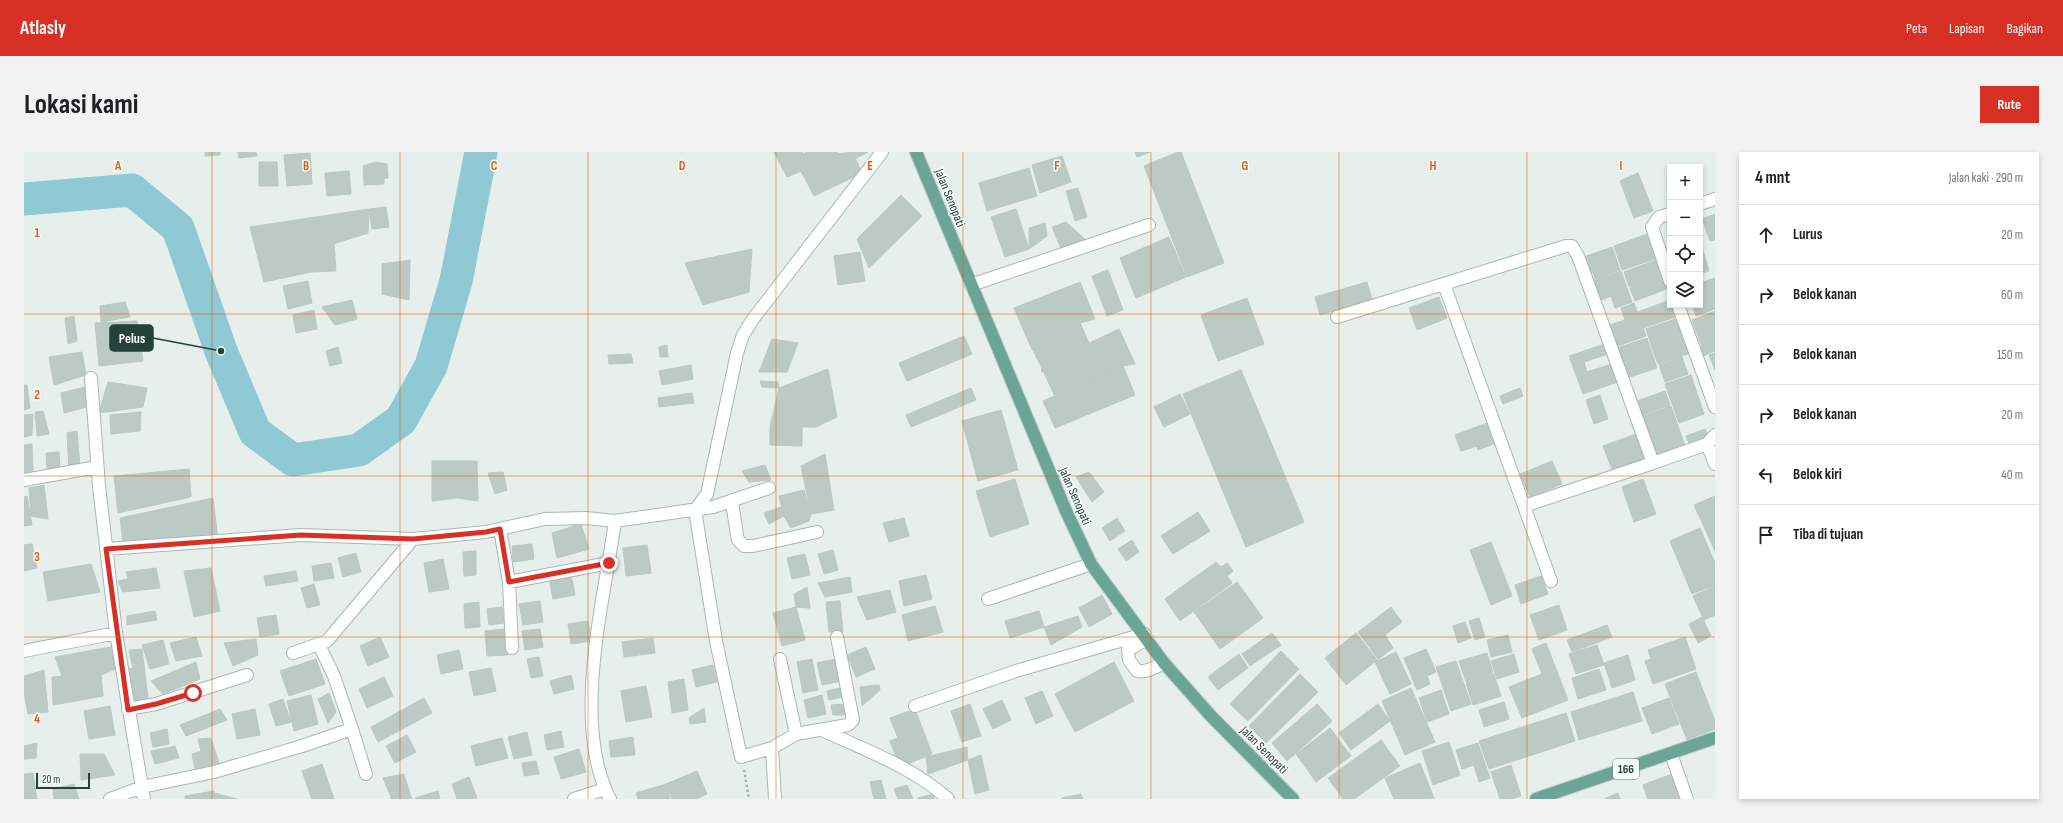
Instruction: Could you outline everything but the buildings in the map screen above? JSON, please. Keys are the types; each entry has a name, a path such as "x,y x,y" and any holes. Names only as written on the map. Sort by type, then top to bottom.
{"main road":[{"name":"Jalan Senopati","path":"916,152 1066,511 1091,564 1164,663 1210,715 1293,799"},
{"name":"166","path":"1536,799 1715,738"}],"street":[{"path":"837,637 853,720 848,725 796,734 772,748 745,756 716,641 696,510 707,494 737,353 743,335 882,152"},
{"path":"1703,203 1715,199"},
{"path":"1667,215 1659,217 1652,227 1667,272"},
{"path":"971,285 1149,225"},
{"path":"1337,317 1566,246 1575,248 1653,463"},
{"path":"1444,284 1551,581"},
{"path":"1679,308 1715,407"},
{"path":"91,378 97,467 116,633 128,710 133,724 143,793"},
{"path":"1524,506 1653,463 1711,440 1715,464"},
{"path":"24,480 97,467"},
{"path":"106,549 301,535 413,539 486,532 545,519 586,518 615,521 713,507 729,503 769,488"},
{"path":"729,503 738,540 744,546 753,546 817,532"},
{"path":"574,799 608,794 592,738 592,699 596,642 615,521"},
{"path":"500,529 509,582 512,648"},
{"path":"293,653 328,641 413,539"},
{"path":"509,582 609,563"},
{"path":"988,599 1091,564"},
{"path":"24,651 116,633"},
{"path":"1145,636 1128,650 1129,660 1137,671 1149,670 1164,663"},
{"path":"915,706 1016,671 1145,636"},
{"path":"319,645 334,676 366,774"},
{"path":"780,659 796,734"},
{"path":"128,710 156,704 247,675"},
{"path":"110,799 143,793 302,746 352,729"},
{"path":"822,730 910,772 932,785 948,799"},
{"path":"772,748 775,799"},
{"path":"1671,754 1687,799"}],"path":[{"path":"745,756 749,799"}],"waterway":[{"path":"24,199 132,190 178,228 221,351 255,432 293,460 359,450 401,420 431,366 456,281 481,152"}],"place":[{"name":"Pelus","path":"221,351"}],"route":[{"path":"193,693 156,704 128,710 116,633 106,549 301,535 413,539 486,532 500,529 509,582 609,563"}]}
